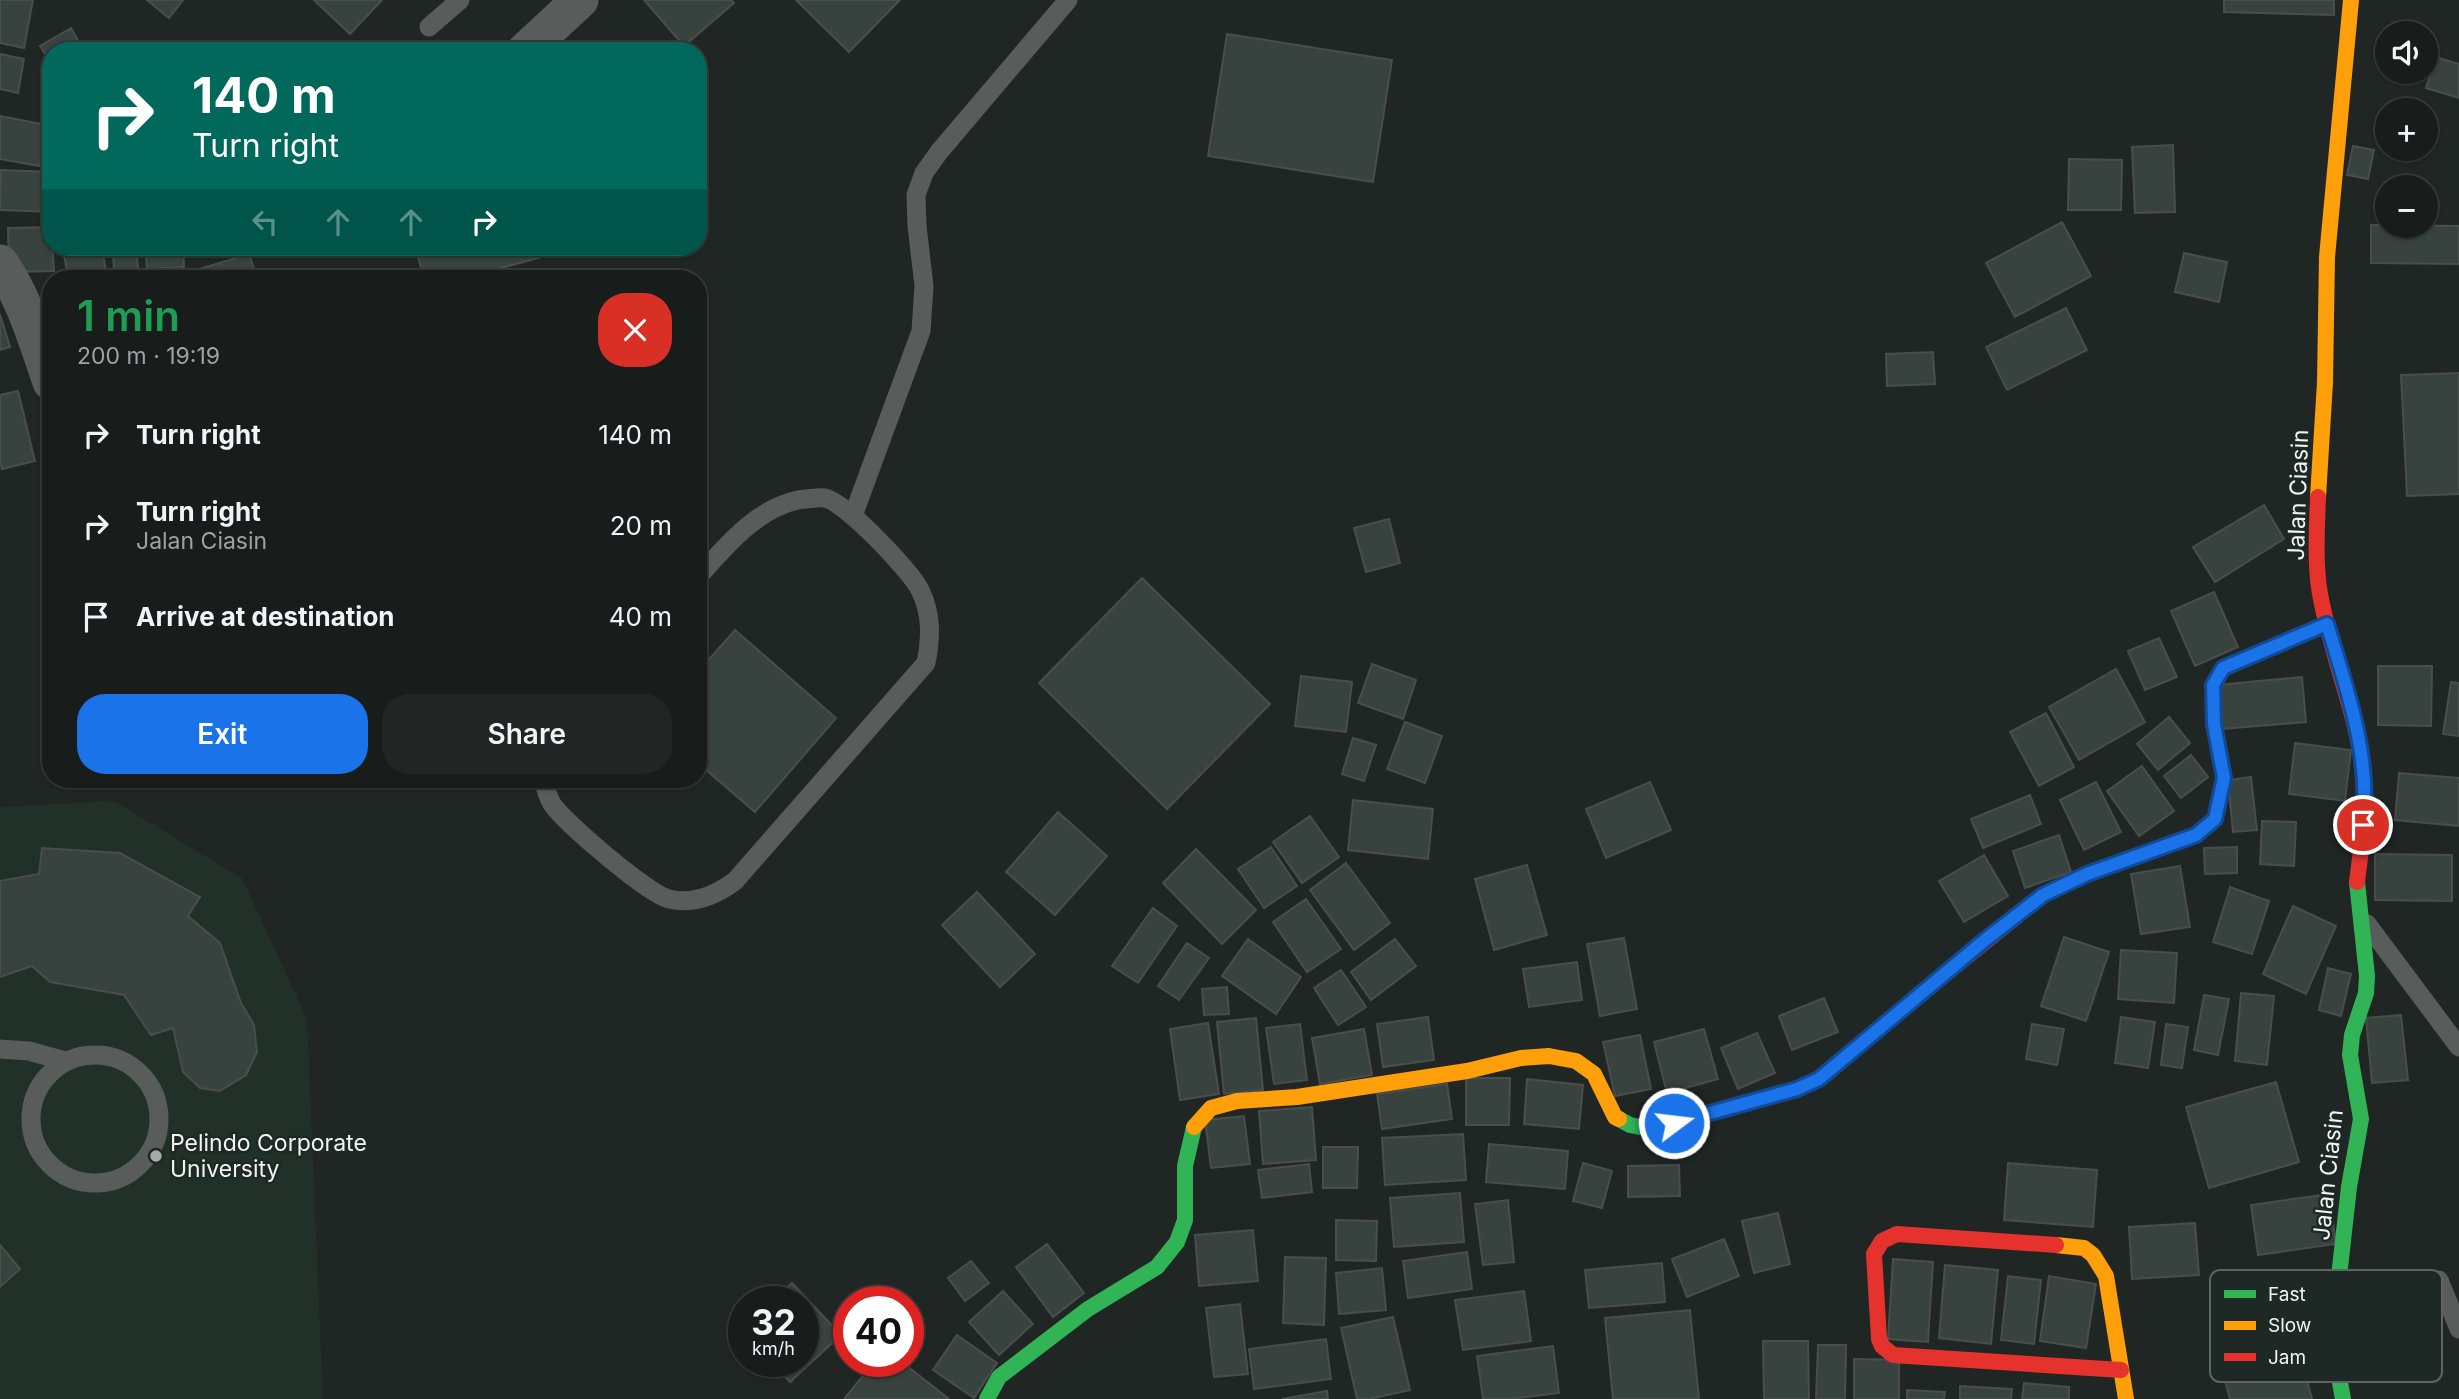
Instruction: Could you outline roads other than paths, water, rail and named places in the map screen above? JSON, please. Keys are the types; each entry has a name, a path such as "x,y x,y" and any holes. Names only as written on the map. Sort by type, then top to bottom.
{"street":[{"path":"536,42 580,0"},
{"name":"Jalan Ciasin","path":"2340,1270 2349,1187 2361,1119 2350,1055 2352,1035 2365,993 2367,976 2357,887 2365,804 2364,774 2350,700 2319,587 2316,536 2325,382 2327,257 2351,0"},
{"path":"0,263 14,285 42,357"},
{"path":"987,1399 999,1377 1088,1309 1157,1267 1177,1242 1185,1220 1185,1166 1189,1144 1195,1125 1211,1108 1237,1101 1297,1097 1467,1071 1521,1058 1549,1056 1576,1061 1594,1074 1615,1117 1630,1125 1650,1129 1797,1089 1819,1079 2043,895 2087,874 2196,835 2215,819 2224,778 2214,724 2213,685 2223,668 2327,624"},
{"path":"2121,1370 1893,1355 1882,1346 1879,1339 1874,1254 1878,1245 1882,1239 1897,1234 2084,1248 2094,1255 2106,1276 2126,1399"}],"lane":[{"path":"429,27 460,0"},
{"path":"853,516 921,331 924,286 915,208 916,195 924,173 1068,0"},
{"path":"546,788 551,802 563,817 651,892 670,900 688,901 718,892 734,881 926,663 931,639 929,617 921,591 910,574 853,516 825,498 800,500 780,506 750,523 707,568"},
{"path":"2362,918 2459,1047"},
{"path":"0,1049 29,1051 65,1061 85,1055 106,1055 126,1062 143,1076 155,1094 159,1115 157,1136 149,1156 134,1171 115,1181 94,1184 73,1181 55,1170 40,1154 32,1134 31,1113 36,1092 48,1074 65,1061"},
{"path":"2442,1287 2459,1329"}],"place":[{"name":"Pelindo Corporate University","path":"156,1156"}]}
